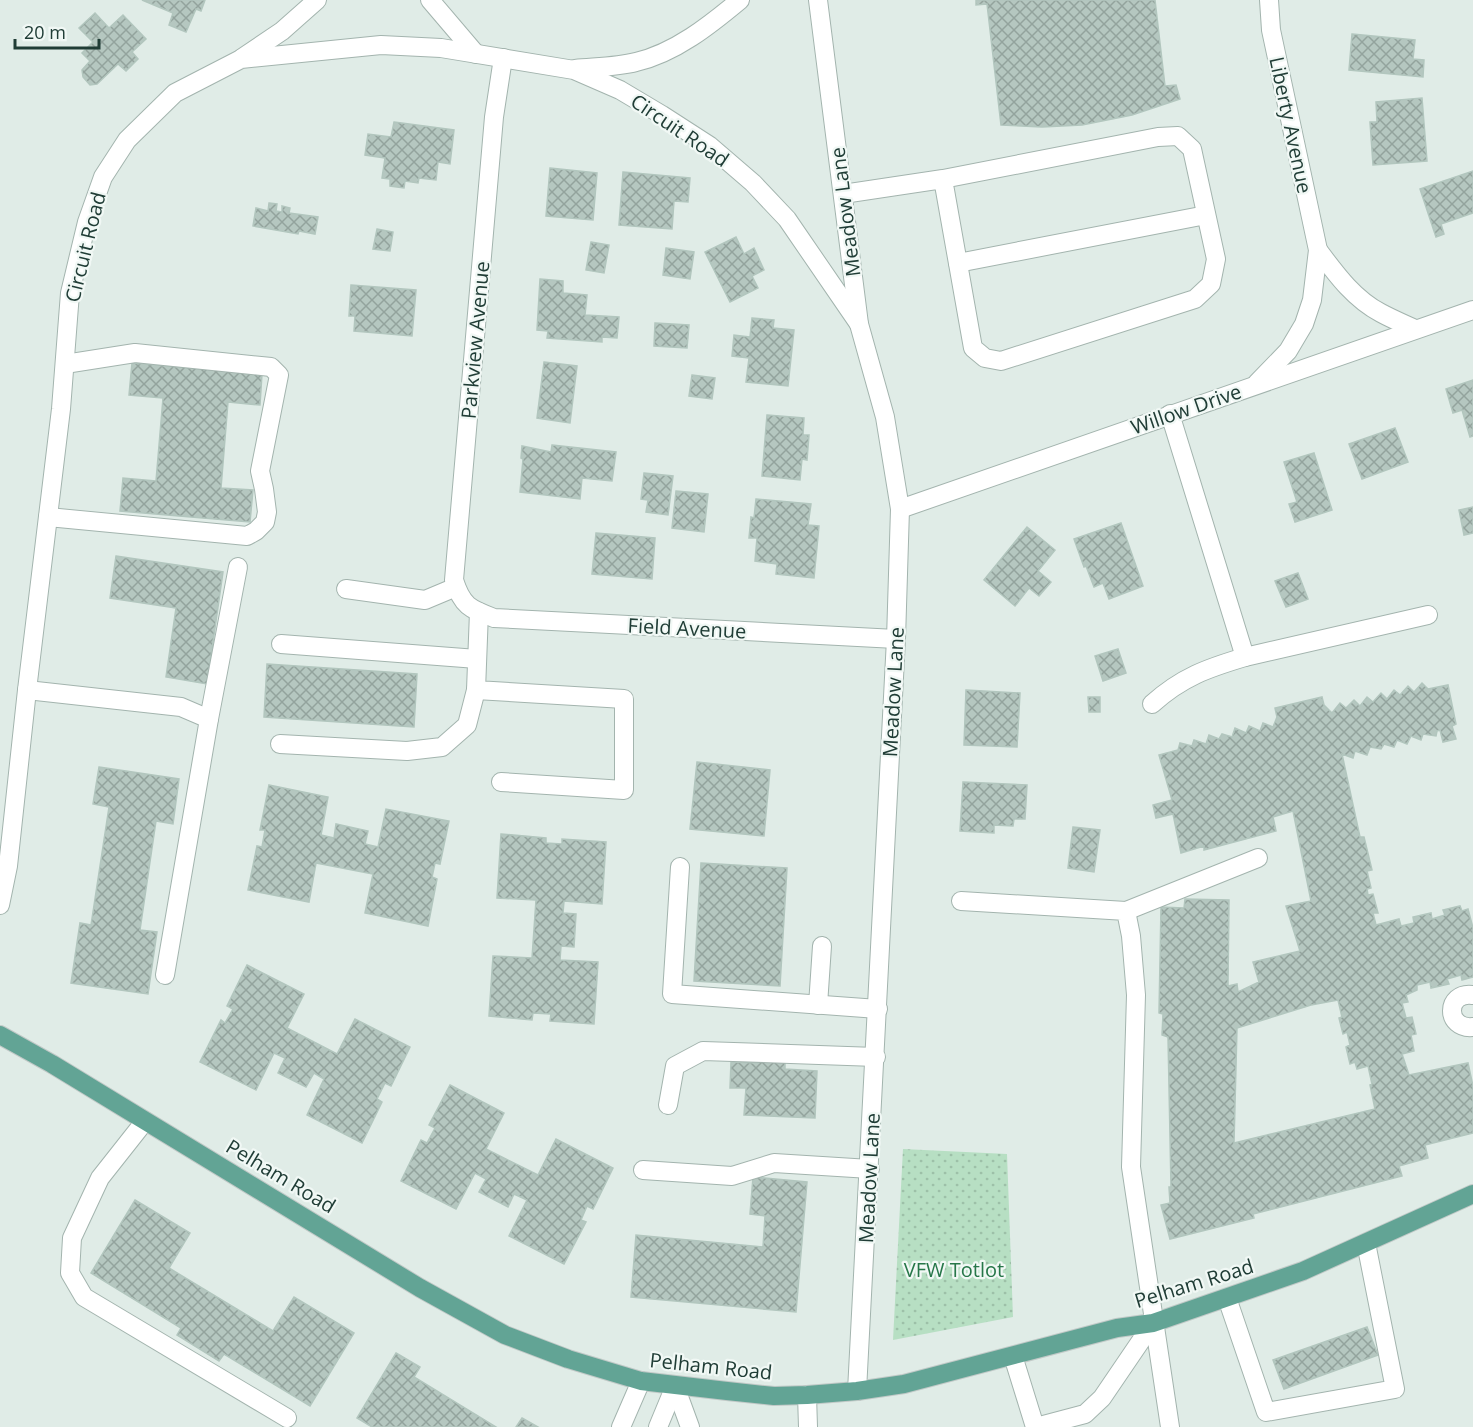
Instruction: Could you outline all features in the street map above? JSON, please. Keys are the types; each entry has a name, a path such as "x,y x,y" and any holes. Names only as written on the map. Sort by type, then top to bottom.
{"main road":[{"name":"Pelham Road","path":"0,1035 146,1120 420,1288 505,1335 568,1359 641,1381 675,1386 774,1396 857,1391 904,1384 1116,1328 1153,1323 1303,1271 1473,1194"}],"street":[{"path":"241,59 282,31 317,0"},
{"path":"430,0 476,54"},
{"name":"Circuit Road","path":"0,905 8,866 48,517 65,364 70,293 87,222 103,177 127,140 175,93 241,59 381,45 441,48 574,69 636,62 672,48 713,22 740,0"},
{"name":"Meadow Lane","path":"818,0 843,194 849,262 859,324 885,417 900,509 876,1057 857,1391"},
{"name":"Liberty Avenue","path":"1255,385 1288,351 1304,324 1312,300 1318,250 1271,30 1269,0"},
{"name":"Parkview Avenue","path":"456,587 454,580 491,153 503,58"},
{"name":"Circuit Road","path":"574,69 620,90 711,146 753,183 787,219 859,324"},
{"path":"843,194 943,179 1158,137 1178,136 1192,149 1216,258 1211,284 1195,299 1001,361 985,358 973,348 943,179"},
{"path":"958,264 1206,215"},
{"name":"Liberty Avenue","path":"1318,250 1342,282 1360,299 1379,313 1415,329"},
{"name":"Willow Drive","path":"900,509 1473,310"},
{"path":"48,517 247,536 265,522 267,512 260,471 279,375 276,370 271,367 135,353 65,364"},
{"path":"1170,414 1245,657"},
{"path":"165,975 238,567"},
{"path":"280,744 407,751 442,747 466,725 476,690 479,612 471,609 460,597 456,587 425,600 346,589"},
{"name":"Field Avenue","path":"479,612 494,618 896,639"},
{"path":"1152,704 1170,688 1207,669 1245,657 1428,615"},
{"path":"281,644 477,659"},
{"path":"27,690 181,707 209,719"},
{"path":"476,690 624,699 624,790 501,782"},
{"path":"961,901 1126,911 1258,858"},
{"path":"680,867 672,994 878,1009"},
{"path":"1126,911 1131,936 1136,995 1131,1167 1170,1427"},
{"path":"818,1005 822,946"},
{"path":"1473,995 1464,995 1455,1001 1452,1012 1460,1025 1465,1028 1473,1027"},
{"path":"668,1105 675,1066 703,1051 876,1057"},
{"path":"146,1120 100,1178 72,1238 70,1273 84,1297 287,1418"},
{"path":"643,1170 732,1176 774,1163 870,1169"},
{"path":"1227,1298 1266,1412 1395,1389 1366,1243"},
{"path":"1013,1356 1036,1427 1085,1414 1102,1398 1153,1323"},
{"path":"621,1427 641,1381"},
{"path":"658,1427 675,1386"},
{"path":"675,1386 690,1427"},
{"path":"807,1395 808,1427"}],"green space":[{"name":"VFW Totlot","path":"903,1149 1007,1154 1013,1317 893,1340"}],"building":[{"path":"142,0 205,0 201,11 196,9 186,32 169,25 173,13"},
{"path":"976,0 1155,0 1165,86 1176,85 1180,99 1132,115 1082,125 1042,127 1001,125 987,4 976,5"},
{"path":"95,13 109,28 123,15 146,39 132,52 138,59 126,71 118,64 97,84 90,85 83,77 82,70 90,61 82,53 93,42 79,28"},
{"path":"1352,34 1415,40 1413,59 1424,60 1423,77 1349,70"},
{"path":"1422,98 1427,161 1373,165 1370,122 1377,122 1376,102"},
{"path":"394,122 454,130 450,164 438,162 436,180 419,178 418,183 405,181 404,188 390,186 390,179 382,178 385,158 365,155 368,134 391,137"},
{"path":"550,168 597,173 593,220 546,216"},
{"path":"1473,171 1473,213 1441,224 1444,234 1436,237 1420,189"},
{"path":"623,172 690,178 688,202 674,201 672,229 619,225"},
{"path":"269,203 277,204 276,211 282,212 282,206 290,208 289,213 318,217 315,234 299,231 298,234 253,226 256,208 268,211"},
{"path":"377,229 393,232 390,251 373,249"},
{"path":"736,237 744,254 754,248 764,270 752,276 758,288 730,302 705,252"},
{"path":"591,242 609,245 604,273 586,270"},
{"path":"666,248 694,252 690,279 663,275"},
{"path":"540,279 563,281 563,293 587,295 585,315 619,317 617,338 602,337 602,342 547,338 548,331 537,330"},
{"path":"351,285 416,290 412,336 354,331 355,316 349,316"},
{"path":"752,318 774,320 773,328 794,330 788,386 746,382 749,358 732,356 734,335 750,337"},
{"path":"655,323 689,325 687,348 654,346"},
{"path":"544,362 577,366 570,423 537,418"},
{"path":"132,363 262,374 260,405 228,402 221,488 253,490 250,522 120,511 123,478 156,481 163,398 129,395"},
{"path":"692,375 715,378 712,399 689,396"},
{"path":"1473,380 1473,436 1470,437 1462,410 1453,413 1446,389"},
{"path":"767,415 804,418 803,435 809,435 807,460 802,459 800,480 762,476"},
{"path":"1395,428 1408,462 1362,479 1349,444"},
{"path":"552,445 616,452 612,481 582,478 580,499 520,492 522,446 551,452"},
{"path":"1314,453 1332,510 1295,522 1289,504 1297,502 1284,462"},
{"path":"644,473 673,476 668,515 646,512 648,500 641,499"},
{"path":"676,491 708,494 704,532 672,528"},
{"path":"756,499 811,504 808,525 819,526 814,578 776,574 777,564 755,561 757,538 749,538"},
{"path":"1473,507 1473,533 1464,535 1459,510"},
{"path":"1121,523 1143,586 1109,599 1103,583 1094,587 1074,539"},
{"path":"1027,527 1055,550 1038,571 1051,582 1039,596 1029,588 1015,606 984,580"},
{"path":"596,533 655,538 652,579 592,574"},
{"path":"116,556 223,572 207,684 166,677 176,608 110,598"},
{"path":"1298,573 1308,599 1286,607 1275,581"},
{"path":"1118,649 1126,673 1103,681 1095,656"},
{"path":"267,664 417,674 414,727 264,717"},
{"path":"1422,683 1428,689 1448,685 1456,724 1452,726 1456,739 1443,742 1440,730 1437,731 1436,736 1423,734 1421,740 1411,736 1407,744 1397,740 1394,747 1384,744 1381,749 1370,747 1367,755 1355,751 1353,758 1342,754 1360,837 1364,837 1372,870 1367,871 1371,888 1367,889 1368,895 1373,894 1378,913 1373,913 1376,925 1399,919 1401,926 1414,923 1413,917 1431,913 1432,919 1445,915 1443,910 1460,906 1462,911 1468,909 1473,928 1473,977 1462,980 1461,975 1447,979 1449,984 1431,988 1430,982 1417,985 1417,990 1406,995 1408,1002 1402,1003 1406,1018 1412,1017 1416,1034 1411,1035 1414,1051 1402,1054 1409,1075 1468,1063 1473,1086 1473,1133 1425,1145 1428,1158 1399,1166 1402,1176 1253,1214 1254,1218 1170,1239 1161,1205 1170,1203 1169,1187 1171,1187 1168,1037 1162,1035 1163,1014 1159,1013 1161,907 1184,908 1185,899 1229,900 1228,986 1237,984 1238,992 1259,982 1253,962 1300,951 1286,906 1311,901 1293,811 1273,817 1276,831 1204,850 1204,846 1181,853 1173,814 1156,818 1153,805 1172,800 1159,755 1178,750 1180,743 1192,746 1194,740 1206,744 1209,735 1219,739 1222,734 1232,737 1235,728 1246,733 1249,726 1260,731 1263,723 1273,727 1277,717 1275,708 1322,697 1324,705 1332,713 1340,703 1346,708 1354,700 1360,706 1367,697 1373,702 1381,693 1387,699 1394,690 1400,695 1408,686 1414,692","holes":["1338,1000 1342,1017 1339,1018 1343,1034 1347,1032 1350,1045 1346,1047 1350,1064 1355,1062 1357,1069 1368,1066 1375,1109 1234,1143 1237,1028 1311,1005"]},
{"path":"966,690 1020,693 1017,747 964,745"},
{"path":"1088,697 1100,697 1100,712 1089,712"},
{"path":"697,762 770,770 764,836 690,829"},
{"path":"99,767 179,779 173,824 156,821 140,930 157,932 148,994 71,983 80,923 91,925 109,807 93,804"},
{"path":"963,782 1027,785 1025,819 1014,819 1013,826 994,825 994,833 960,831"},
{"path":"269,785 328,797 321,835 334,838 336,824 368,831 365,844 378,847 386,809 449,821 440,864 435,863 432,877 437,879 428,926 365,913 373,874 316,863 309,902 248,890 257,846 262,847 265,830 260,830"},
{"path":"1073,827 1100,830 1094,872 1068,868"},
{"path":"501,834 546,838 546,843 562,844 562,839 606,842 602,904 564,901 563,913 576,914 574,947 561,946 560,960 598,962 594,1024 550,1021 551,1014 533,1013 532,1020 489,1016 493,956 532,958 536,900 497,898"},
{"path":"701,863 787,868 780,986 694,981"},
{"path":"247,965 304,994 287,1028 337,1054 355,1019 410,1047 391,1086 385,1083 377,1099 382,1102 362,1143 307,1115 324,1079 314,1073 306,1087 278,1073 285,1058 274,1053 256,1090 200,1062 221,1020 225,1023 233,1009 227,1006"},
{"path":"758,1060 785,1061 785,1069 817,1071 815,1118 744,1115 746,1088 730,1088 731,1062 758,1063"},
{"path":"450,1085 504,1113 486,1149 538,1175 556,1139 613,1168 593,1209 587,1206 581,1220 586,1222 564,1264 509,1236 527,1200 514,1194 508,1207 479,1192 486,1179 475,1173 456,1209 401,1181 421,1140 427,1143 435,1128 429,1125"},
{"path":"753,1177 807,1182 796,1312 631,1297 636,1235 763,1247 765,1216 750,1214"},
{"path":"135,1200 190,1233 169,1268 273,1331 294,1297 354,1333 310,1406 224,1354 219,1361 177,1335 181,1328 91,1273"},
{"path":"1367,1327 1378,1355 1284,1389 1273,1360"},
{"path":"396,1353 420,1367 414,1377 496,1427 372,1427 357,1418"},
{"path":"522,1418 538,1427 516,1427"}]}
